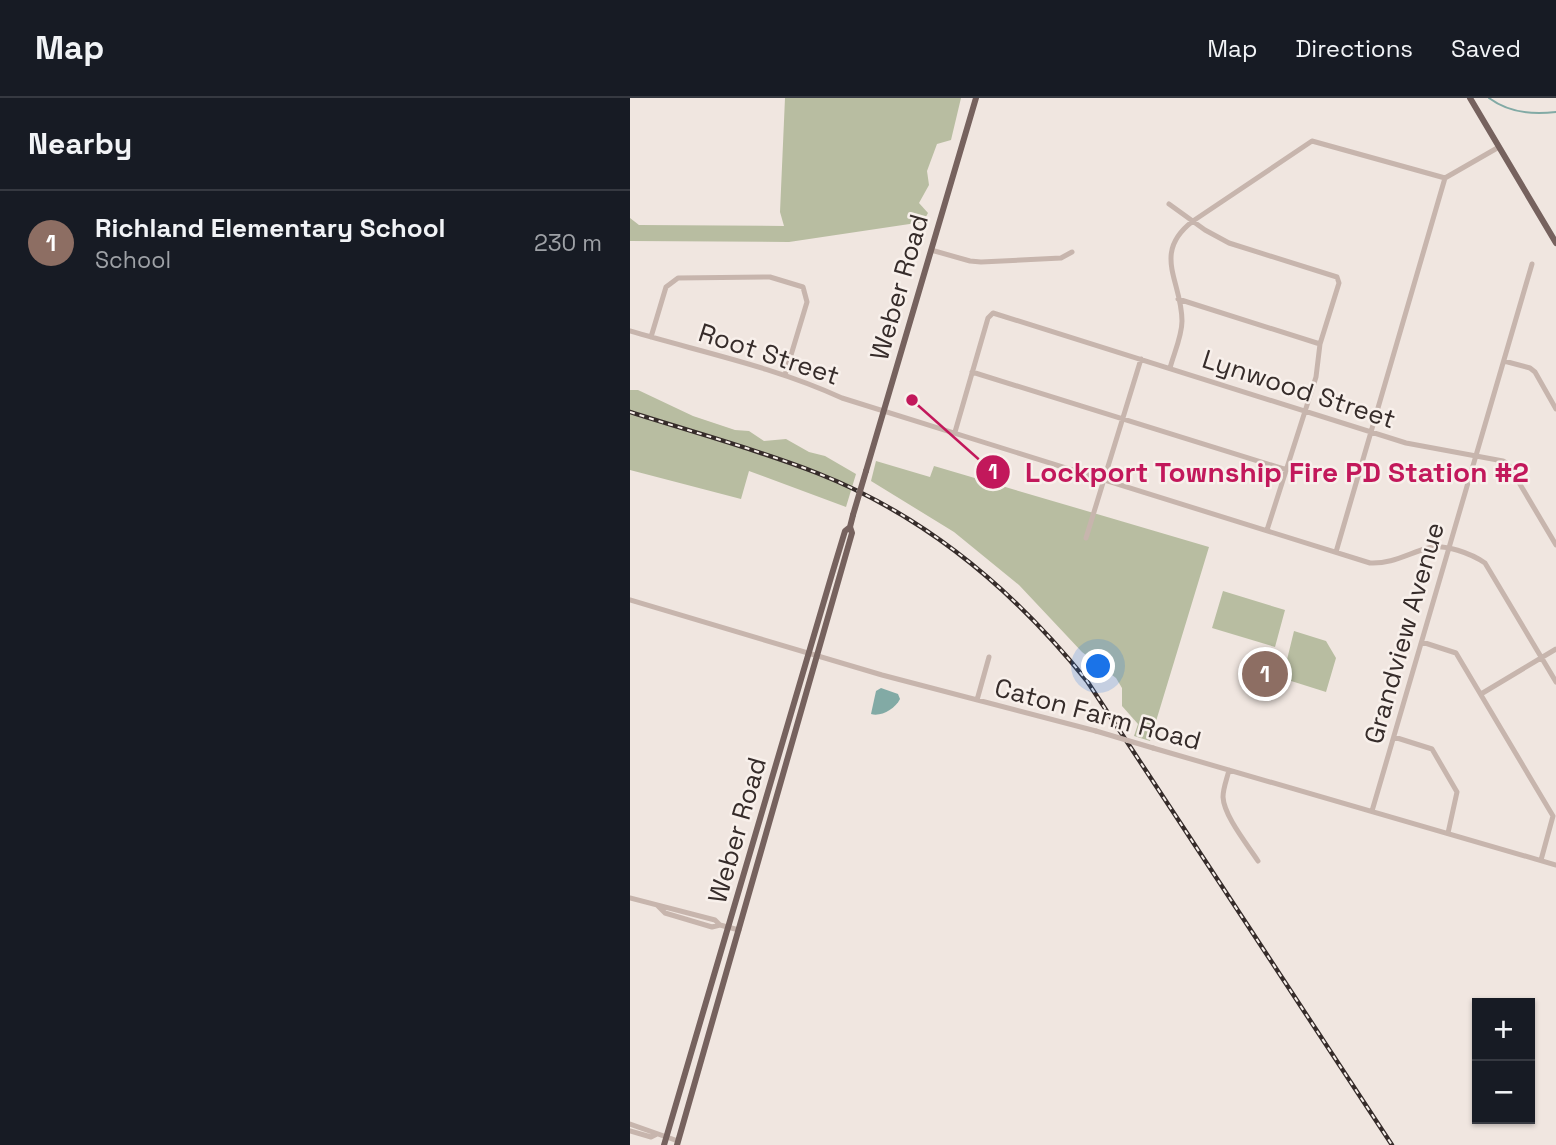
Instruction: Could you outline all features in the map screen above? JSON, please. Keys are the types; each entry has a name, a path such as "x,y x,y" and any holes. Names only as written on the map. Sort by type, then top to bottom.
{"main road":[{"name":"Weber Road","path":"678,1143 852,533 850,527 853,515 976,98"},
{"path":"1470,98 1556,243"},
{"name":"Weber Road","path":"664,1145 724,926 845,531 850,527"}],"street":[{"path":"1170,368 1182,319 1170,264 1171,253 1182,229 1193,221 1312,141 1445,178"},
{"path":"1336,552 1445,178 1499,147"},
{"path":"1169,204 1213,236 1337,277 1339,283 1320,344 1316,377 1268,530"},
{"path":"931,250 981,262 1061,258 1072,252"},
{"name":"Grandview Avenue","path":"1373,811 1532,264"},
{"path":"651,337 666,288 678,278 780,279 803,287 807,302 785,375"},
{"path":"1178,299 1320,344"},
{"name":"Lynwood Street","path":"972,372 988,318 993,313 1405,443 1476,455 1508,464 1556,545"},
{"name":"Root Street","path":"630,331 785,375 842,398 1370,563 1389,563 1430,547 1476,557 1485,563 1556,682"},
{"path":"1086,538 1141,359"},
{"path":"1504,360 1535,372 1556,408"},
{"path":"954,432 972,372 1287,470"},
{"name":"Caton Farm Road","path":"630,600 1556,865"},
{"path":"1422,642 1456,653 1553,816 1542,860"},
{"path":"1481,694 1556,649"},
{"path":"978,700 989,657"},
{"path":"1394,737 1432,749 1457,792 1448,833"},
{"path":"1229,770 1223,789 1226,811 1258,861"},
{"path":"630,898 658,906 665,913 712,926 740,930"},
{"path":"630,1124 653,1130 678,1143"},
{"path":"630,1131 650,1137 657,1134"}],"green space":[{"path":"785,98 961,98 951,140 937,144 927,171 929,185 919,203 928,213 923,222 789,242 630,241 630,218 639,225 784,226 780,212"},
{"path":"630,390 638,390 693,416 735,430 749,431 764,441 786,439 809,452 825,456 856,474 846,507 749,471 741,499 630,470"},
{"path":"876,461 930,477 934,466 1209,547 1150,741 1134,736 1138,724 1122,706 1122,688 1116,678 1082,652 1019,585 954,532 871,481"},
{"path":"1223,591 1285,610 1275,647 1212,628"},
{"path":"1294,631 1326,641 1336,658 1326,692 1283,676"}],"water":[{"path":"881,688 898,694 900,699 887,711 871,714 876,691"}],"waterway":[{"path":"1489,98 1521,112 1556,112"}],"railway":[{"path":"630,412 771,456 857,491 931,534 965,559 1029,616 1087,681 1392,1145"}],"place":[{"name":"Lockport Township Fire PD Station #2","path":"912,400"},
{"name":"Richland Elementary School","path":"1265,674"}]}
